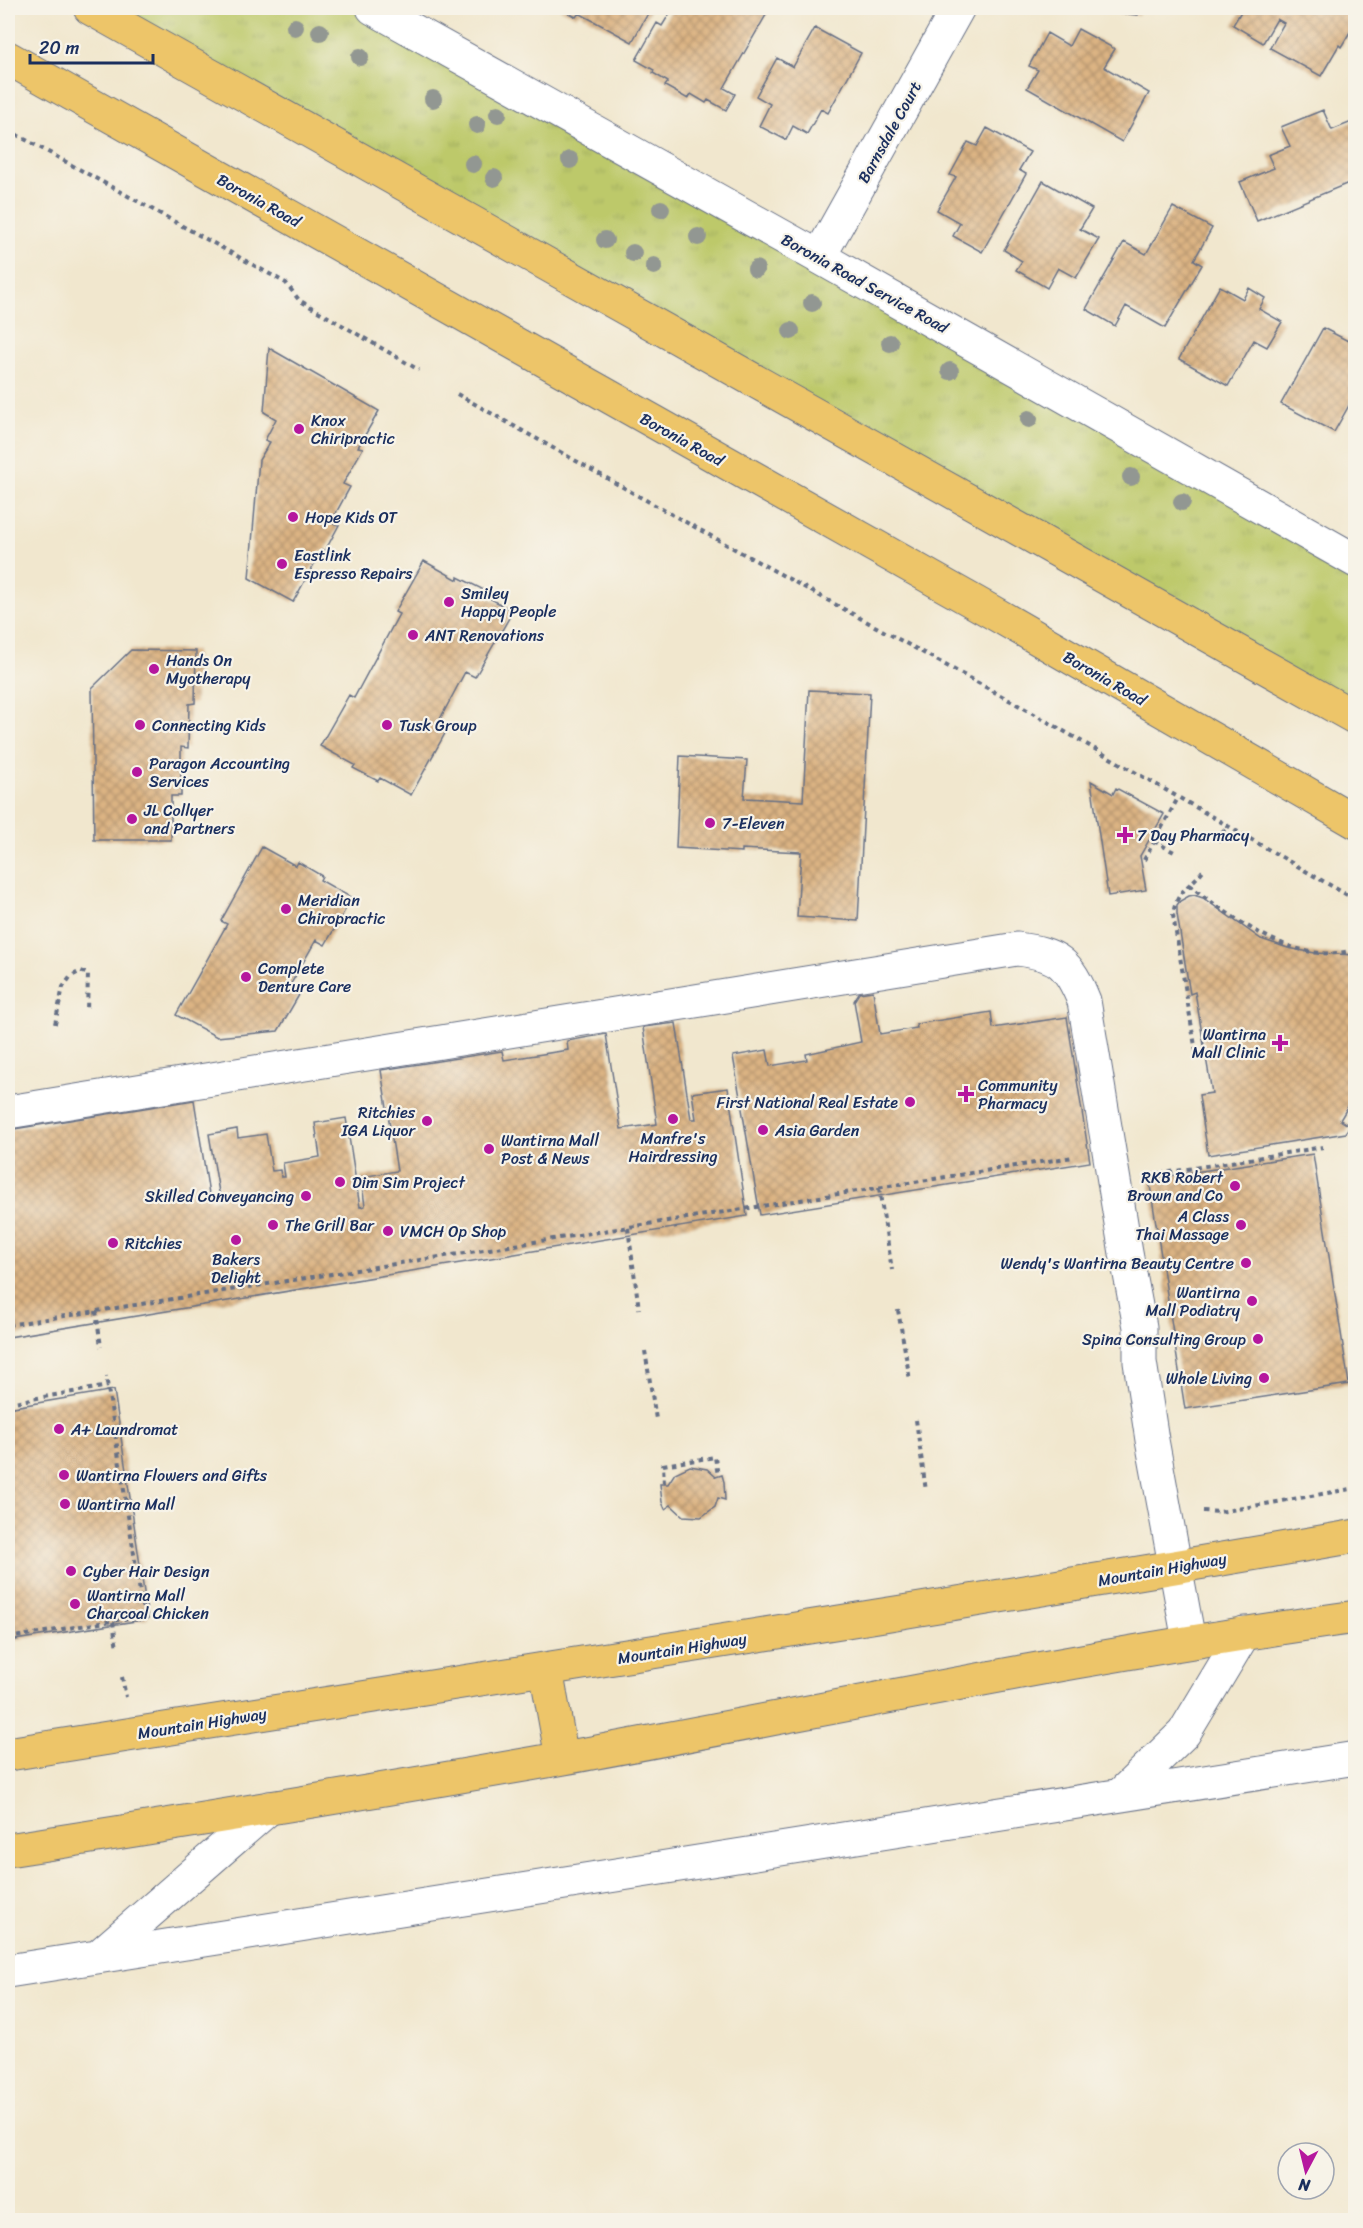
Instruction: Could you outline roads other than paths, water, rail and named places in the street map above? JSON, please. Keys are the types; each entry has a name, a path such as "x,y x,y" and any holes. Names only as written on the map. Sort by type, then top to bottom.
{"main road":[{"path":"90,8 1356,718"},
{"name":"Boronia Road","path":"8,58 992,612 1356,822"},
{"name":"Mountain Highway","path":"8,1754 546,1670 1175,1568 1356,1536"},
{"path":"8,1850 562,1758 1189,1641 1356,1617"},
{"path":"546,1670 562,1758"}],"street":[{"name":"Boronia Road Service Road","path":"373,8 819,256 1356,561"},
{"name":"Barnsdale Court","path":"819,256 957,8"},
{"path":"8,1112 1017,949 1042,952 1065,964 1084,1001 1140,1327 1140,1362 1189,1641"},
{"path":"1120,1795 1184,1733 1244,1633"},
{"path":"1184,1733 1201,1782"},
{"path":"8,1971 1356,1758"},
{"path":"99,1956 269,1808"}],"place":[{"name":"Knox Chiripractic","path":"299,429"},
{"name":"Hope Kids OT","path":"293,517"},
{"name":"Eastlink Espresso Repairs","path":"282,564"},
{"name":"Smiley Happy People","path":"449,602"},
{"name":"ANT Renovations","path":"413,635"},
{"name":"Hands On Myotherapy","path":"154,669"},
{"name":"Connecting Kids","path":"140,725"},
{"name":"Tusk Group","path":"387,725"},
{"name":"Paragon Accounting Services","path":"137,772"},
{"name":"JL Collyer and Partners","path":"132,819"},
{"name":"7-Eleven","path":"710,823"},
{"name":"7 Day Pharmacy","path":"1125,835"},
{"name":"Meridian Chiropractic","path":"286,909"},
{"name":"Complete Denture Care","path":"246,977"},
{"name":"Wantirna Mall Clinic","path":"1280,1043"},
{"name":"Community Pharmacy","path":"966,1094"},
{"name":"First National Real Estate","path":"910,1102"},
{"name":"Manfre's Hairdressing","path":"673,1119"},
{"name":"Ritchies IGA Liquor","path":"427,1121"},
{"name":"Asia Garden","path":"763,1130"},
{"name":"Wantirna Mall Post & News","path":"489,1149"},
{"name":"Dim Sim Project","path":"340,1182"},
{"name":"RKB Robert Brown and Co","path":"1235,1186"},
{"name":"Skilled Conveyancing","path":"306,1196"},
{"name":"The Grill Bar","path":"273,1225"},
{"name":"A Class Thai Massage","path":"1241,1225"},
{"name":"VMCH Op Shop","path":"388,1231"},
{"name":"Bakers Delight","path":"236,1240"},
{"name":"Ritchies","path":"113,1243"},
{"name":"Wendy's Wantirna Beauty Centre","path":"1246,1263"},
{"name":"Wantirna Mall Podiatry","path":"1252,1301"},
{"name":"Spina Consulting Group","path":"1258,1339"},
{"name":"Whole Living","path":"1264,1378"},
{"name":"A+ Laundromat","path":"59,1429"},
{"name":"Wantirna Flowers and Gifts","path":"64,1475"},
{"name":"Wantirna Mall","path":"65,1504"},
{"name":"Cyber Hair Design","path":"71,1571"},
{"name":"Wantirna Mall Charcoal Chicken","path":"75,1604"}]}
